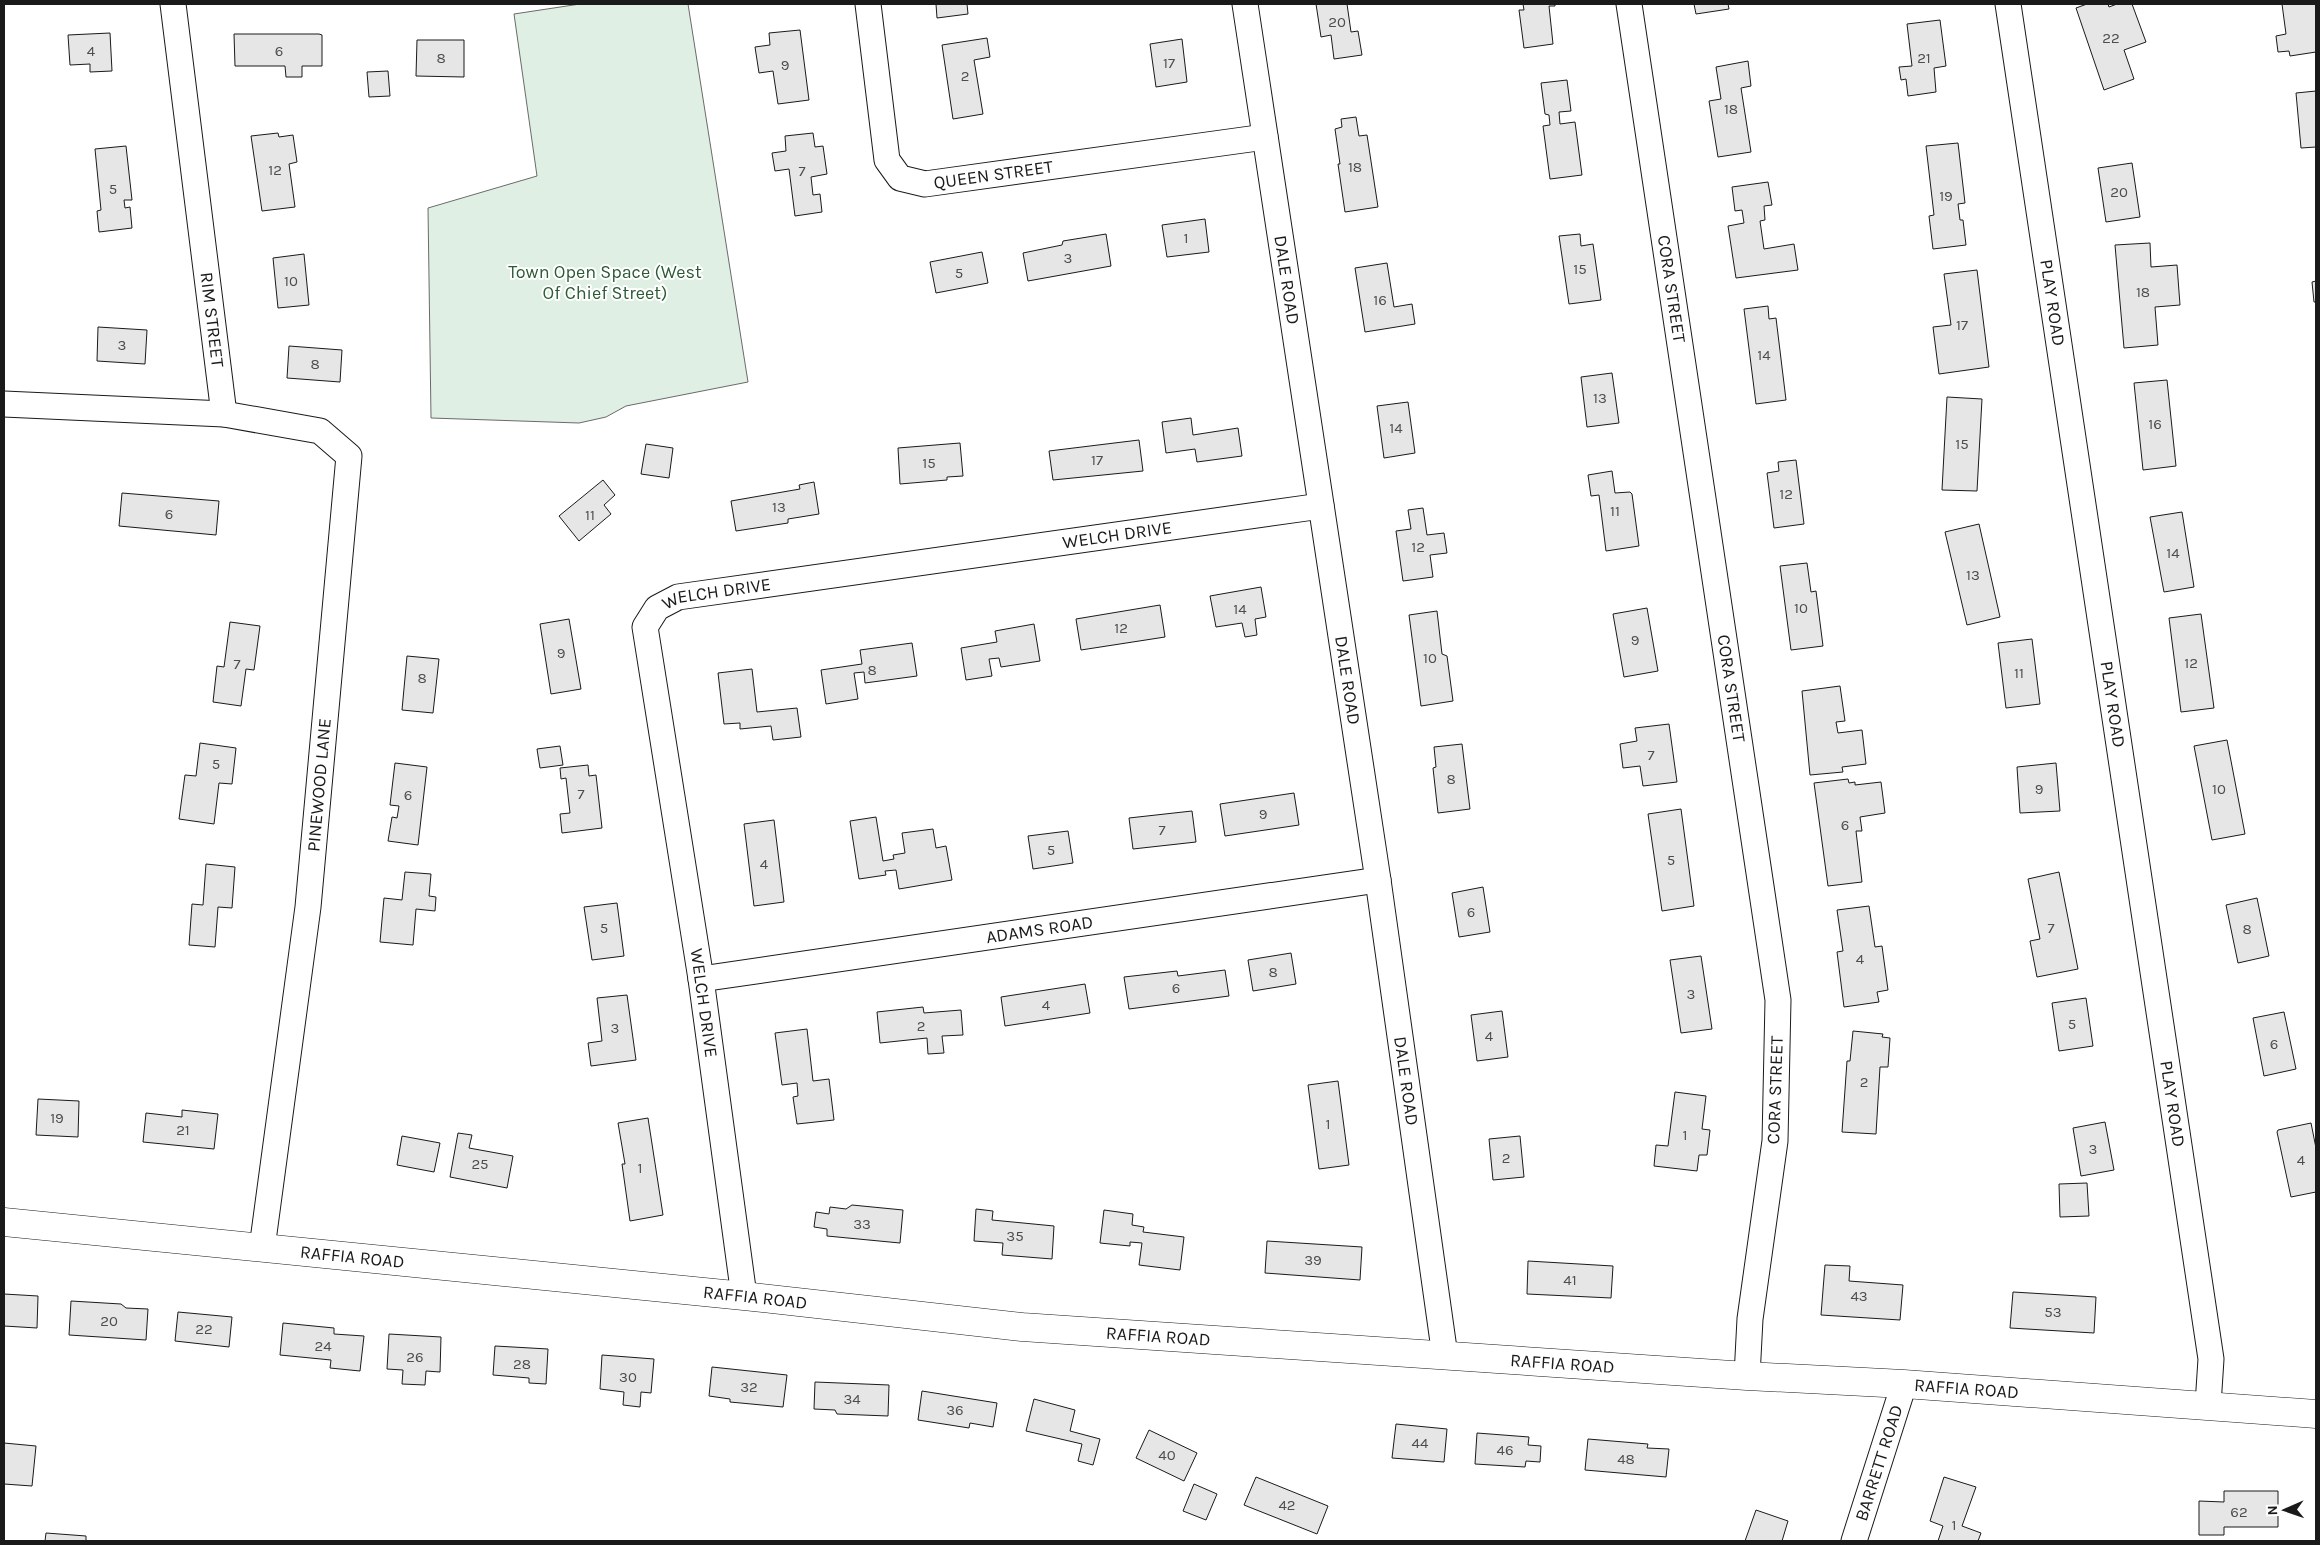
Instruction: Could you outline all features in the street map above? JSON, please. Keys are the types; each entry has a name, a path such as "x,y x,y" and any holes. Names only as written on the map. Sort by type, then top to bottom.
{"main road":[{"name":"RAFFIA ROAD","path":"4,1222 744,1296 1022,1327 1747,1376 1904,1384 2316,1414"}],"street":[{"name":"RIM STREET","path":"173,4 224,414"},
{"name":"QUEEN STREET","path":"868,4 887,160 900,178 925,184 1265,137"},
{"name":"DALE ROAD","path":"1245,4 1378,880 1445,1356"},
{"name":"CORA STREET","path":"1629,4 1778,1000 1775,1141 1750,1319 1747,1376"},
{"name":"PLAY ROAD","path":"2008,4 2211,1359 2208,1405"},
{"path":"4,404 224,414"},
{"name":"PINEWOOD LANE","path":"224,414 320,431 348,456 308,907 262,1248"},
{"name":"WELCH DRIVE","path":"744,1296 701,979 645,627 657,608 678,597 1321,506"},
{"name":"ADAMS ROAD","path":"701,979 1378,880"},
{"name":"BARRETT ROAD","path":"1854,1541 1904,1384"}],"green space":[{"name":"Town Open Space (West Of Chief Street)","path":"580,4 688,4 748,382 626,406 606,417 579,423 431,418 428,208 537,176 514,14"}],"building":[{"path":"936,4 967,4 968,14 937,18"},
{"path":"1316,4 1347,4 1351,32 1358,31 1362,55 1334,59 1331,35 1321,37"},
{"path":"1523,4 1555,4 1555,6 1549,6 1553,44 1524,48 1519,10 1524,10"},
{"path":"1694,4 1728,4 1729,9 1696,14"},
{"path":"2087,4 2108,4 2109,7 2117,4 2132,4 2146,42 2124,50 2134,79 2104,90 2076,8"},
{"path":"2282,4 2316,4 2316,52 2290,56 2289,51 2278,52 2276,36 2286,34"},
{"path":"1940,20 1946,66 1934,68 1936,92 1908,96 1906,79 1901,80 1899,67 1912,66 1907,24"},
{"path":"800,30 809,100 778,104 773,71 759,73 755,47 770,45 769,33"},
{"path":"110,33 112,71 90,72 90,64 70,65 68,35"},
{"path":"234,34 322,35 322,66 302,66 302,77 286,77 285,66 235,66"},
{"path":"987,38 990,57 974,60 983,114 953,119 942,45"},
{"path":"1182,39 1187,82 1156,87 1150,44"},
{"path":"417,40 464,40 464,77 416,76"},
{"path":"1748,61 1751,86 1741,88 1751,152 1718,157 1709,101 1721,99 1716,67"},
{"path":"388,71 390,96 369,97 367,72"},
{"path":"1567,80 1571,111 1559,112 1560,124 1575,122 1582,175 1550,179 1543,126 1550,125 1549,115 1545,114 1541,83"},
{"path":"2316,91 2316,147 2301,148 2296,93"},
{"path":"1356,117 1359,136 1367,135 1378,207 1345,212 1335,129 1342,127 1341,119"},
{"path":"278,133 279,137 293,135 297,162 289,164 295,207 262,211 251,136"},
{"path":"813,133 815,147 823,146 827,174 811,177 813,195 820,194 822,212 795,216 789,169 775,171 772,153 786,151 785,136"},
{"path":"1958,143 1965,203 1958,204 1960,220 1963,220 1966,245 1933,249 1929,216 1934,215 1926,146"},
{"path":"126,146 132,200 124,200 125,208 130,207 132,228 99,232 97,211 101,210 95,149"},
{"path":"2132,163 2140,217 2106,222 2098,168"},
{"path":"1768,182 1772,205 1764,206 1765,220 1760,221 1764,249 1794,244 1798,270 1736,278 1728,226 1744,223 1742,210 1735,211 1732,187"},
{"path":"1205,219 1209,252 1167,257 1162,225"},
{"path":"1106,234 1111,266 1028,281 1023,253 1062,245 1063,241"},
{"path":"1580,234 1581,246 1593,244 1601,300 1569,304 1559,236"},
{"path":"2150,243 2151,267 2177,265 2180,305 2155,307 2158,345 2124,348 2115,245"},
{"path":"982,252 988,283 936,293 930,262"},
{"path":"304,254 309,305 278,308 273,258"},
{"path":"1387,263 1394,307 1412,304 1415,324 1365,332 1355,268"},
{"path":"1977,270 1989,367 1939,374 1933,327 1951,325 1944,274"},
{"path":"2316,281 2316,302 2314,302 2312,282"},
{"path":"1768,306 1769,319 1776,318 1786,400 1756,404 1744,309"},
{"path":"98,327 147,330 145,364 97,361"},
{"path":"289,346 342,350 340,382 287,378"},
{"path":"1612,373 1619,423 1587,427 1581,377"},
{"path":"2167,380 2176,466 2143,470 2134,383"},
{"path":"1947,397 1982,399 1977,491 1942,490"},
{"path":"1408,402 1415,453 1384,458 1377,406"},
{"path":"1191,418 1193,435 1238,428 1242,456 1197,462 1195,449 1166,453 1162,422"},
{"path":"1139,440 1143,471 1053,480 1049,451"},
{"path":"960,443 963,476 947,477 947,480 900,484 898,448"},
{"path":"646,444 673,448 669,478 641,474"},
{"path":"1796,460 1804,524 1774,528 1767,473 1779,471 1778,462"},
{"path":"1612,471 1615,493 1630,492 1632,494 1639,546 1606,551 1599,495 1591,496 1588,475"},
{"path":"603,480 615,495 604,505 611,514 579,541 559,516"},
{"path":"814,482 819,514 788,519 788,523 736,531 731,501 800,489 799,485"},
{"path":"122,493 219,501 216,535 119,526"},
{"path":"1423,508 1427,535 1444,533 1447,553 1430,555 1433,577 1403,581 1396,531 1411,529 1408,510"},
{"path":"2182,512 2194,587 2164,592 2150,517"},
{"path":"1979,524 2000,617 1967,625 1945,532"},
{"path":"1807,563 1811,592 1816,591 1823,646 1791,650 1780,566"},
{"path":"1261,587 1266,617 1255,619 1257,635 1245,637 1242,623 1216,627 1210,596"},
{"path":"1160,605 1165,637 1081,650 1076,619"},
{"path":"1647,608 1658,671 1624,677 1613,614"},
{"path":"1437,611 1442,654 1447,656 1453,701 1421,706 1409,615"},
{"path":"2201,614 2214,708 2181,712 2169,618"},
{"path":"569,619 581,689 551,694 540,624"},
{"path":"230,622 260,626 254,670 246,669 241,706 213,702 217,666 224,667"},
{"path":"1034,624 1040,661 1001,667 999,658 989,659 992,676 966,680 961,648 997,642 995,631"},
{"path":"2032,639 2040,704 2006,708 1998,643"},
{"path":"912,643 917,676 865,683 864,672 854,673 858,699 826,704 821,670 862,664 860,650"},
{"path":"407,656 439,659 433,713 402,710"},
{"path":"752,669 757,712 797,708 801,737 773,740 771,726 740,729 740,723 724,724 718,673"},
{"path":"1840,686 1845,721 1836,722 1838,733 1862,730 1866,764 1842,767 1843,772 1810,775 1802,691"},
{"path":"1669,724 1677,782 1643,786 1640,766 1623,768 1620,744 1637,741 1635,728"},
{"path":"2227,740 2245,834 2212,840 2194,746"},
{"path":"200,743 236,748 232,784 219,783 214,824 179,819 185,775 196,776"},
{"path":"1462,744 1470,809 1438,813 1433,768 1436,767 1434,747"},
{"path":"560,746 563,765 540,768 537,749"},
{"path":"395,763 427,767 418,845 388,841 392,817 397,818 399,806 390,805"},
{"path":"2056,763 2060,811 2020,813 2017,767"},
{"path":"588,765 589,776 596,775 602,828 562,833 560,814 570,813 566,778 561,779 560,768"},
{"path":"1848,779 1849,783 1855,782 1855,785 1881,782 1885,813 1860,817 1862,831 1856,831 1862,882 1828,886 1814,783"},
{"path":"1294,793 1299,825 1225,836 1220,804"},
{"path":"1681,809 1694,906 1662,911 1648,814"},
{"path":"1192,811 1196,842 1133,849 1129,818"},
{"path":"876,817 883,861 894,859 893,855 905,853 902,833 933,829 936,848 946,846 952,880 899,889 896,870 885,871 886,875 859,879 850,821"},
{"path":"774,820 784,902 754,906 744,824"},
{"path":"1068,831 1073,863 1033,869 1028,836"},
{"path":"206,864 235,867 232,908 218,907 215,947 189,945 192,904 203,905"},
{"path":"405,872 431,874 429,896 436,897 435,911 416,909 413,945 380,942 384,898 402,900"},
{"path":"2059,872 2078,969 2037,977 2030,941 2040,939 2028,879"},
{"path":"1483,887 1490,932 1459,937 1452,893"},
{"path":"2257,898 2269,956 2238,963 2226,905"},
{"path":"617,903 624,956 592,960 584,907"},
{"path":"1869,906 1875,947 1882,946 1888,990 1877,992 1879,1002 1844,1007 1837,952 1843,951 1837,910"},
{"path":"1291,953 1296,984 1253,991 1248,960"},
{"path":"1701,956 1712,1029 1681,1033 1670,960"},
{"path":"1225,970 1229,996 1129,1009 1124,977 1177,971 1178,976"},
{"path":"1085,984 1090,1013 1005,1026 1001,997"},
{"path":"627,995 636,1060 591,1066 588,1043 602,1041 597,998"},
{"path":"2086,998 2093,1046 2059,1051 2052,1003"},
{"path":"923,1007 924,1013 961,1010 963,1035 942,1036 944,1053 928,1054 927,1038 880,1043 877,1012"},
{"path":"1502,1011 1508,1057 1477,1061 1471,1015"},
{"path":"2284,1012 2296,1069 2264,1076 2253,1018"},
{"path":"807,1029 813,1081 829,1079 834,1120 797,1124 793,1097 798,1096 797,1083 782,1085 775,1033"},
{"path":"1853,1031 1883,1034 1882,1037 1890,1038 1888,1067 1880,1067 1876,1134 1842,1132 1847,1061 1850,1061"},
{"path":"1338,1081 1349,1165 1319,1169 1308,1085"},
{"path":"1675,1092 1706,1096 1702,1129 1710,1130 1707,1155 1699,1155 1697,1171 1654,1166 1656,1145 1668,1146"},
{"path":"38,1099 79,1101 78,1137 36,1135"},
{"path":"182,1110 218,1114 214,1149 143,1142 146,1113 182,1117"},
{"path":"648,1118 663,1215 630,1221 622,1164 625,1164 618,1123"},
{"path":"2105,1122 2114,1170 2081,1176 2073,1128"},
{"path":"2311,1123 2316,1148 2316,1192 2291,1197 2277,1132 2278,1130"},
{"path":"458,1133 472,1135 469,1148 513,1156 507,1188 450,1177"},
{"path":"402,1136 440,1143 434,1172 397,1165"},
{"path":"1520,1136 1524,1177 1493,1180 1489,1139"},
{"path":"2087,1183 2089,1216 2060,1217 2059,1184"},
{"path":"852,1205 903,1210 900,1243 827,1236 827,1229 814,1227 816,1212 829,1214 830,1207 846,1209"},
{"path":"976,1209 993,1211 992,1220 1054,1226 1052,1259 1002,1255 1003,1243 974,1241"},
{"path":"1104,1210 1133,1214 1132,1225 1144,1227 1143,1232 1184,1237 1180,1270 1139,1265 1142,1243 1130,1242 1130,1246 1100,1243"},
{"path":"1267,1241 1362,1247 1360,1280 1265,1273"},
{"path":"1528,1261 1613,1266 1611,1298 1527,1294"},
{"path":"1825,1265 1850,1266 1849,1281 1903,1285 1900,1320 1821,1315"},
{"path":"2013,1292 2096,1297 2094,1333 2010,1328"},
{"path":"4,1294 38,1296 37,1328 4,1326"},
{"path":"71,1301 121,1304 126,1308 148,1309 146,1340 69,1335"},
{"path":"178,1312 232,1317 229,1347 175,1341"},
{"path":"283,1323 334,1328 334,1334 364,1336 360,1371 330,1368 331,1360 280,1355"},
{"path":"389,1334 441,1337 440,1372 426,1371 425,1385 402,1384 403,1370 387,1369"},
{"path":"495,1346 548,1349 546,1384 529,1383 529,1378 493,1375"},
{"path":"602,1355 654,1359 651,1393 641,1392 640,1407 623,1405 624,1392 600,1389"},
{"path":"712,1367 787,1375 783,1407 730,1402 730,1399 709,1396"},
{"path":"815,1382 889,1385 888,1416 837,1414 835,1410 814,1409"},
{"path":"922,1391 997,1403 993,1427 970,1423 969,1428 918,1420"},
{"path":"1034,1399 1075,1410 1070,1431 1100,1439 1093,1465 1078,1461 1082,1444 1026,1431"},
{"path":"1396,1424 1447,1429 1444,1462 1392,1458"},
{"path":"1149,1430 1197,1453 1184,1481 1136,1458"},
{"path":"1477,1433 1529,1437 1528,1445 1541,1446 1540,1462 1526,1461 1525,1467 1475,1464"},
{"path":"1588,1439 1648,1444 1647,1448 1669,1449 1666,1477 1585,1470"},
{"path":"4,1443 36,1446 32,1486 4,1484"},
{"path":"1256,1477 1328,1506 1317,1534 1244,1505"},
{"path":"1944,1477 1976,1487 1962,1526 1981,1533 1978,1541 1938,1541 1943,1526 1930,1521"},
{"path":"1194,1484 1217,1494 1206,1520 1183,1511"},
{"path":"2224,1491 2278,1491 2278,1527 2224,1527 2224,1535 2199,1535 2199,1501 2224,1502"},
{"path":"1756,1510 1788,1521 1782,1541 1745,1541"},
{"path":"46,1533 86,1536 86,1541 45,1541"}]}
